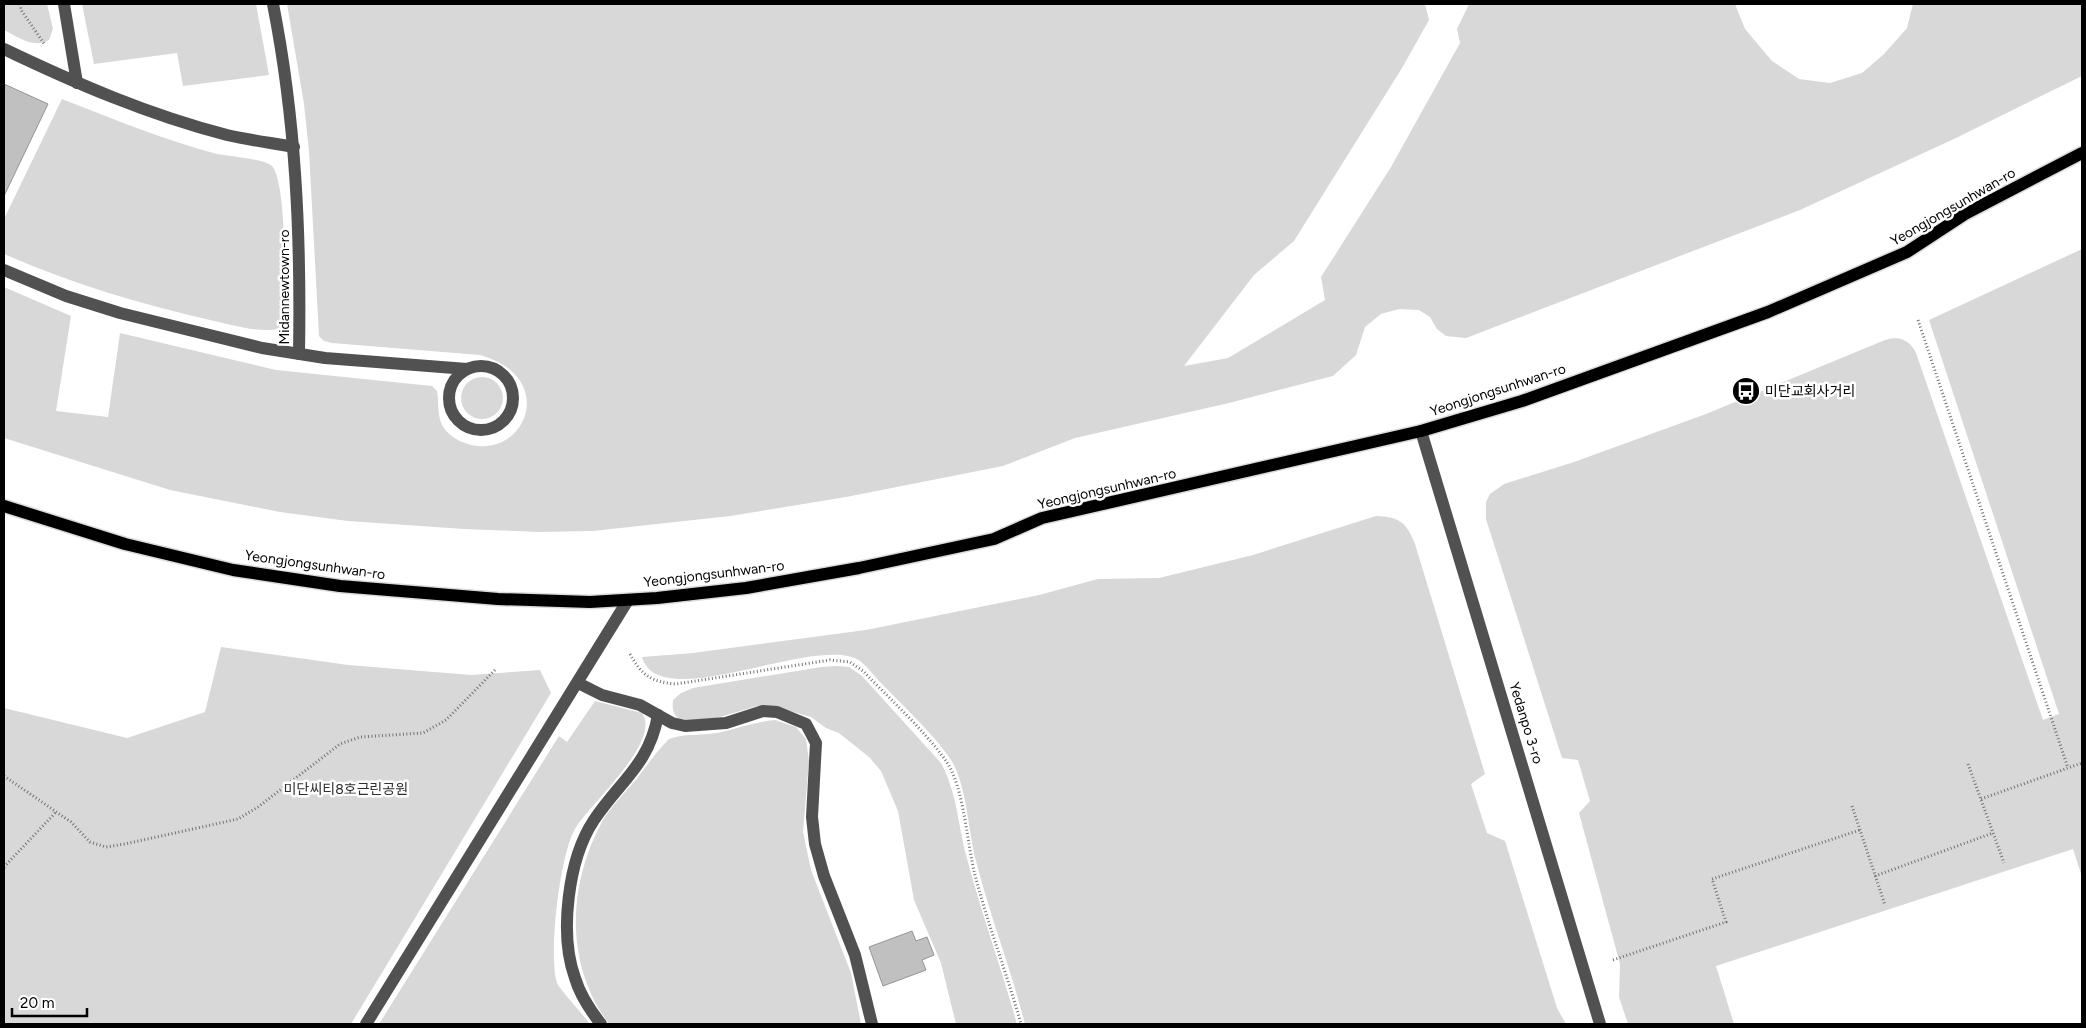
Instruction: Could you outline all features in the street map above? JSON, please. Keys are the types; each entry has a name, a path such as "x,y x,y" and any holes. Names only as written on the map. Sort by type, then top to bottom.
{"main road":[{"name":"Yeongjongsunhwan-ro","path":"4,506 125,544 233,570 340,586 498,599 590,602 746,588 869,566 994,539 1042,518 1421,431 1514,404 1768,312 1907,252 1965,214 2082,153"}],"street":[{"path":"64,4 77,83"},
{"name":"Midannewtown-ro","path":"4,270 66,296 120,313 262,348 300,354 300,247 294,147 286,79 273,4"},
{"path":"4,48 77,83 130,103 227,134 294,147"},
{"path":"300,354 467,370 489,367 499,371 508,379 512,389 513,405 506,420 497,427 487,430 467,428 453,414 449,394 458,376 467,370"},
{"name":"Yedanpo 3-ro","path":"1421,431 1600,1024"},
{"path":"366,1024 628,600"},
{"path":"578,683 602,695 640,705 685,726 726,724 763,711 778,712 806,724 812,732 816,744 817,758 812,817 815,844 824,876 854,955 872,1024"},
{"path":"601,1024 582,996 574,977 568,933 570,890 582,841 607,802 642,761 651,745 658,715"}],"path":[{"path":"20,4 21,10 45,45"},
{"path":"1918,320 2068,768"},
{"path":"630,654 645,675 658,683 676,684 830,660 850,662 863,671 947,762 963,813 969,852 979,889 1007,973 1021,1024"},
{"path":"4,776 71,822 90,842 106,847 238,819 258,807 340,744 360,737 423,732 446,720 496,669"},
{"path":"1981,799 2082,763"},
{"path":"1968,764 2004,863"},
{"path":"1852,806 1885,905"},
{"path":"4,867 56,812"},
{"path":"1613,960 1726,922 1712,880 1860,830"},
{"path":"1875,876 1993,833"}],"green space":[{"path":"4,4 47,4 53,29 49,40 32,43 4,30"},
{"path":"82,4 256,4 269,75 183,86 177,53 94,64"},
{"path":"287,4 1425,4 1429,20 1402,68 1294,241 1254,275 1184,366 1228,358 1325,300 1321,277 1391,167 1460,43 1457,29 1469,4 1735,4 1745,29 1772,61 1799,79 1830,83 1862,73 1884,54 1907,28 1913,4 2082,4 2082,76 1956,138 1800,210 1466,338 1446,336 1437,329 1430,317 1419,310 1399,309 1381,314 1365,327 1356,355 1333,376 1229,403 1075,438 1003,466 846,497 730,516 593,531 540,532 464,529 348,521 280,512 170,490 4,438 4,287 71,316 56,411 108,417 120,333 276,370 432,386 437,391 442,425 452,436 465,443 486,446 503,441 517,430 525,416 527,398 520,381 505,366 480,355 332,343 324,341 319,336 309,151 304,104"},
{"path":"62,99 178,142 217,154 262,161 272,166 277,176 283,215 285,321 282,325 277,329 262,330 184,314 131,300 80,283 4,254 4,219"},
{"path":"2082,249 2082,877 2073,849 1716,966 1734,1024 1628,1024 1619,997 1620,964 1579,813 1590,801 1578,760 1562,758 1486,519 1486,502 1490,494 1504,484 1574,462 1706,414 1885,340 1895,338 1903,340 1910,344 1916,353 2043,720 2059,714 1929,320"},
{"path":"486,377 494,380 500,386 503,398 500,410 494,416 478,419 470,416 464,410 461,394 464,386 470,380"},
{"path":"1376,516 1397,519 1408,530 1415,544 1485,774 1471,784 1487,833 1505,841 1557,1008 1566,1024 1025,1024 973,849 959,776 948,755 940,745 866,666 860,661 839,655 811,657 707,677 677,679 655,673 642,657 693,653 866,630 1039,595 1098,579 1159,578 1253,555"},
{"name":"미단씨티8호근린공원","path":"221,647 348,665 471,675 540,670 551,693 351,1024 4,1024 4,708 127,738 205,712"},
{"path":"837,666 849,667 862,676 941,763 951,786 966,855 1017,1024 956,1024 941,963 914,900 898,811 881,771 869,757 839,733 826,728 811,717 776,707 757,706 710,720 680,720 674,712 673,700 681,693 693,688"},
{"path":"595,701 642,713 645,725 642,740 634,756 575,829 560,881 554,951 557,983 590,1024 379,1024 559,736 567,742"},
{"path":"775,720 796,727 806,739 809,761 803,832 811,870 851,973 861,1024 609,1024 595,1001 584,977 578,951 576,925 577,898 582,872 590,847 602,822 669,739 680,736 717,733"}],"building":[{"path":"4,84 48,104 4,196"},
{"path":"912,931 916,941 927,937 934,955 922,960 926,970 883,986 869,947"}],"place":[{"name":"미단교회사거리","path":"1746,391"}]}
